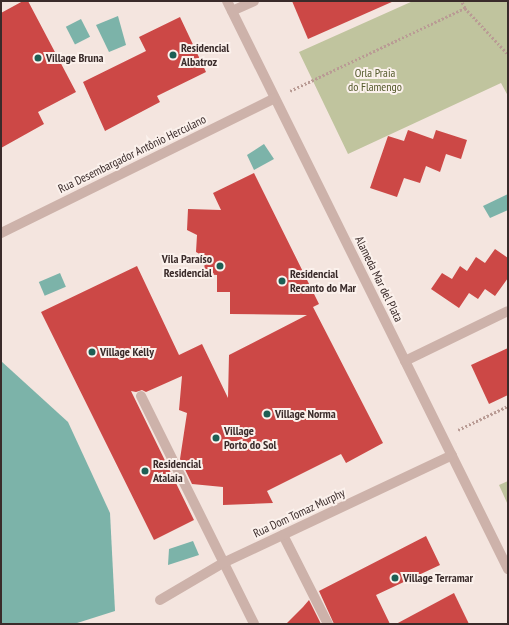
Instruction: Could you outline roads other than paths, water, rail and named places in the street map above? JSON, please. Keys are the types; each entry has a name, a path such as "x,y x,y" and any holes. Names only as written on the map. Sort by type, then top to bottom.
{"street":[{"name":"Alameda Mar del Plata","path":"227,1 508,569"},
{"path":"232,11 254,1"},
{"name":"Rua Desembargador Antônio Herculano","path":"1,233 275,98"},
{"path":"405,361 508,310"},
{"path":"141,396 254,624"},
{"name":"Rua Dom Tomaz Murphy","path":"160,600 223,563 452,454"},
{"path":"283,535 328,624"}],"water":[{"path":"118,16 126,45 109,52 96,25"},
{"path":"81,19 90,37 75,45 66,27"},
{"path":"264,144 274,159 254,170 247,155"},
{"path":"508,194 508,210 490,218 483,206"},
{"path":"60,273 66,287 45,296 39,282"},
{"path":"1,361 68,422 110,513 115,611 74,624 1,624"},
{"path":"193,541 199,555 168,565 169,549"}],"place":[{"name":"Residencial Albatroz","path":"173,55"},
{"name":"Village Bruna","path":"38,58"},
{"name":"Vila Paraíso Residencial","path":"220,266"},
{"name":"Residencial Recanto do Mar","path":"282,281"},
{"name":"Village Kelly","path":"92,352"},
{"name":"Village Norma","path":"267,414"},
{"name":"Village Porto do Sol","path":"216,438"},
{"name":"Residencial Atalaia","path":"145,471"},
{"name":"Village Terramar","path":"395,578"}],"park label":[{"name":"Orla Praia do Flamengo","path":"375,80"}]}
